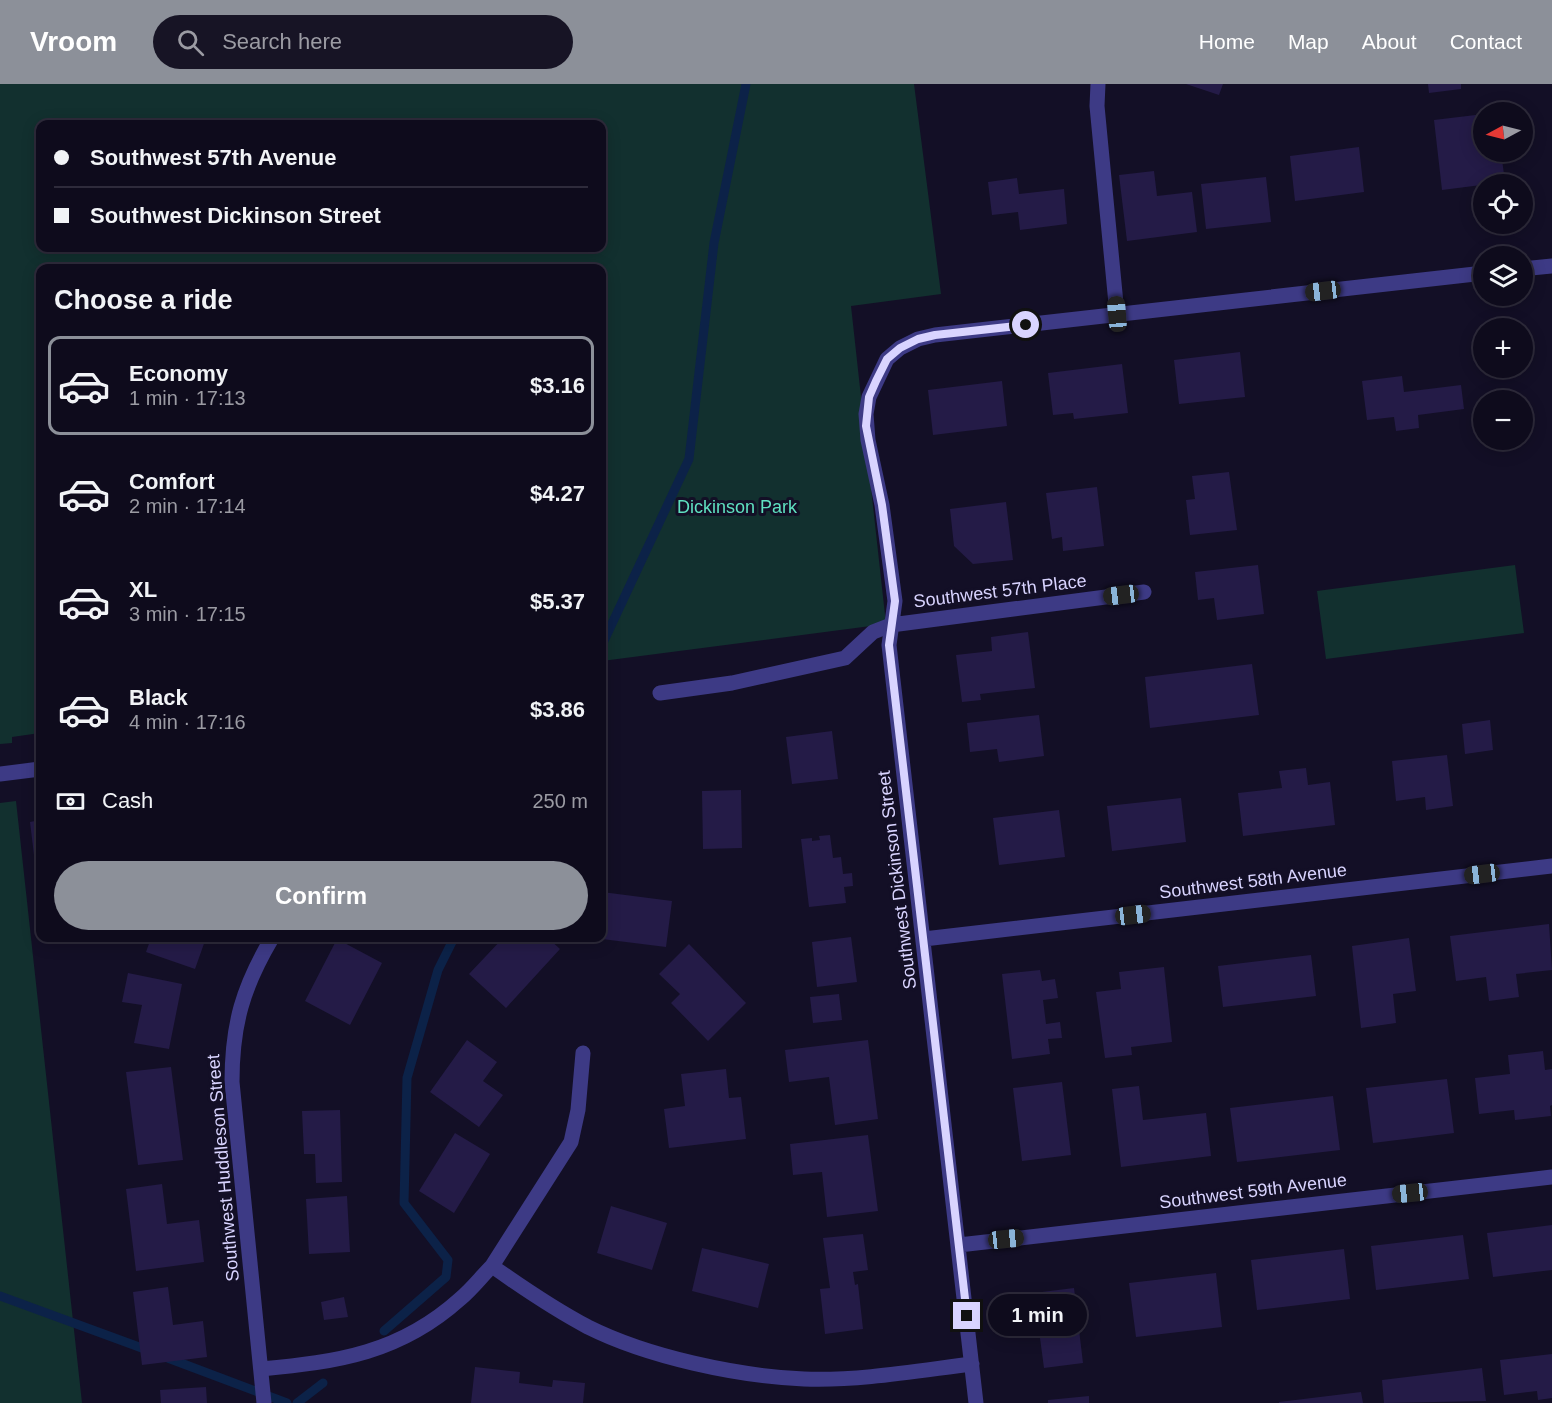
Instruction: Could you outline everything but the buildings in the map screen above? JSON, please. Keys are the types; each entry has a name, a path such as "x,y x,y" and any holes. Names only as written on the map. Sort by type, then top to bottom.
{"street":[{"path":"1098,84 1097,106 1117,314 1473,274"},
{"path":"1533,268 1552,266"},
{"name":"Southwest Dickinson Street","path":"976,1403 889,645 895,601 882,505 866,426 869,397 887,359 900,348 918,339 935,335 1117,314"},
{"name":"Southwest 57th Place","path":"660,693 732,683 845,658 873,632 891,625 1144,592"},
{"path":"0,774 36,770"},
{"name":"Southwest 58th Avenue","path":"924,939 1552,867"},
{"name":"Southwest Huddleson Street","path":"264,1403 232,1082 232,1048 245,989 270,942"},
{"path":"261,1369 320,1364 358,1356 406,1337 434,1320 461,1299 492,1266 571,1142 578,1110 583,1053"},
{"name":"Southwest 59th Avenue","path":"959,1245 1552,1176"},
{"path":"492,1266 542,1301 590,1328 669,1358 762,1375 805,1379 881,1375 972,1364"}],"green space":[{"name":"Dickinson Park","path":"0,84 914,84 941,294 851,306 886,624 606,660 606,264 36,264 36,734 12,737 12,743 0,744"},
{"path":"1515,565 1524,633 1326,659 1317,591"},
{"path":"16,801 82,1403 0,1403 0,803"}],"waterway":[{"path":"606,636 689,459 714,243 746,84"},
{"path":"384,1331 446,1277 448,1260 404,1203 407,1078 438,970 452,942"},
{"path":"0,1296 150,1351"},
{"path":"165,1357 287,1403"},
{"path":"297,1403 323,1383"}],"route":[{"path":"967,1316 889,645 895,601 882,505 868,440 866,414 869,397 887,359 900,348 918,339 935,335 1026,325"}]}
